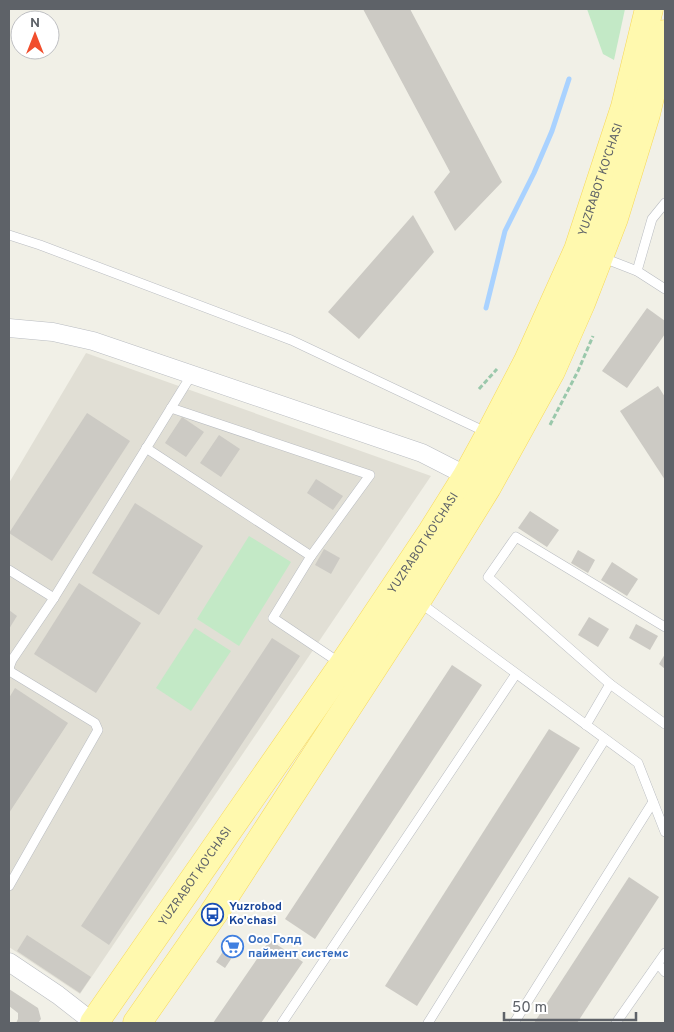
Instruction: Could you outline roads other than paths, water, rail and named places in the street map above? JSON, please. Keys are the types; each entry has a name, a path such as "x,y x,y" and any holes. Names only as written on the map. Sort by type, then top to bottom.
{"main road":[{"name":"YUZRABOT KO'CHASI","path":"636,110 649,9"},
{"name":"YUZRABOT KO'CHASI","path":"137,1023 213,914 417,600 487,487 551,371 568,333 589,253 636,110 665,34"},
{"name":"YUZRABOT KO'CHASI","path":"94,1023 344,665 467,476 528,361 589,253"}],"street":[{"path":"9,328 53,332 93,341 422,453 467,476"},
{"path":"9,962 58,995 94,1023"}],"lane":[{"path":"637,271 652,219 665,203"},
{"path":"9,235 291,340 490,434"},
{"path":"589,253 637,271 665,289"},
{"path":"9,886 98,730 95,723 11,672 9,668 12,660 54,598 192,374"},
{"path":"171,408 370,475 311,556 273,618 344,665"},
{"path":"146,448 311,556"},
{"path":"665,627 516,537 488,577 610,684 665,724"},
{"path":"9,570 54,598"},
{"path":"417,600 638,763 665,832"},
{"path":"282,1023 516,674"},
{"path":"586,725 610,684"},
{"path":"428,1023 605,739"},
{"path":"514,1023 653,802"},
{"path":"616,1023 665,952"},
{"path":"658,964 665,972"}],"waterway":[{"path":"486,308 505,231 534,173 552,131 569,79"}],"place":[{"name":"Yuzrobod Ko'chasi","path":"213,914"},
{"name":"Ооо Голд паймент системс","path":"232,947"}]}
